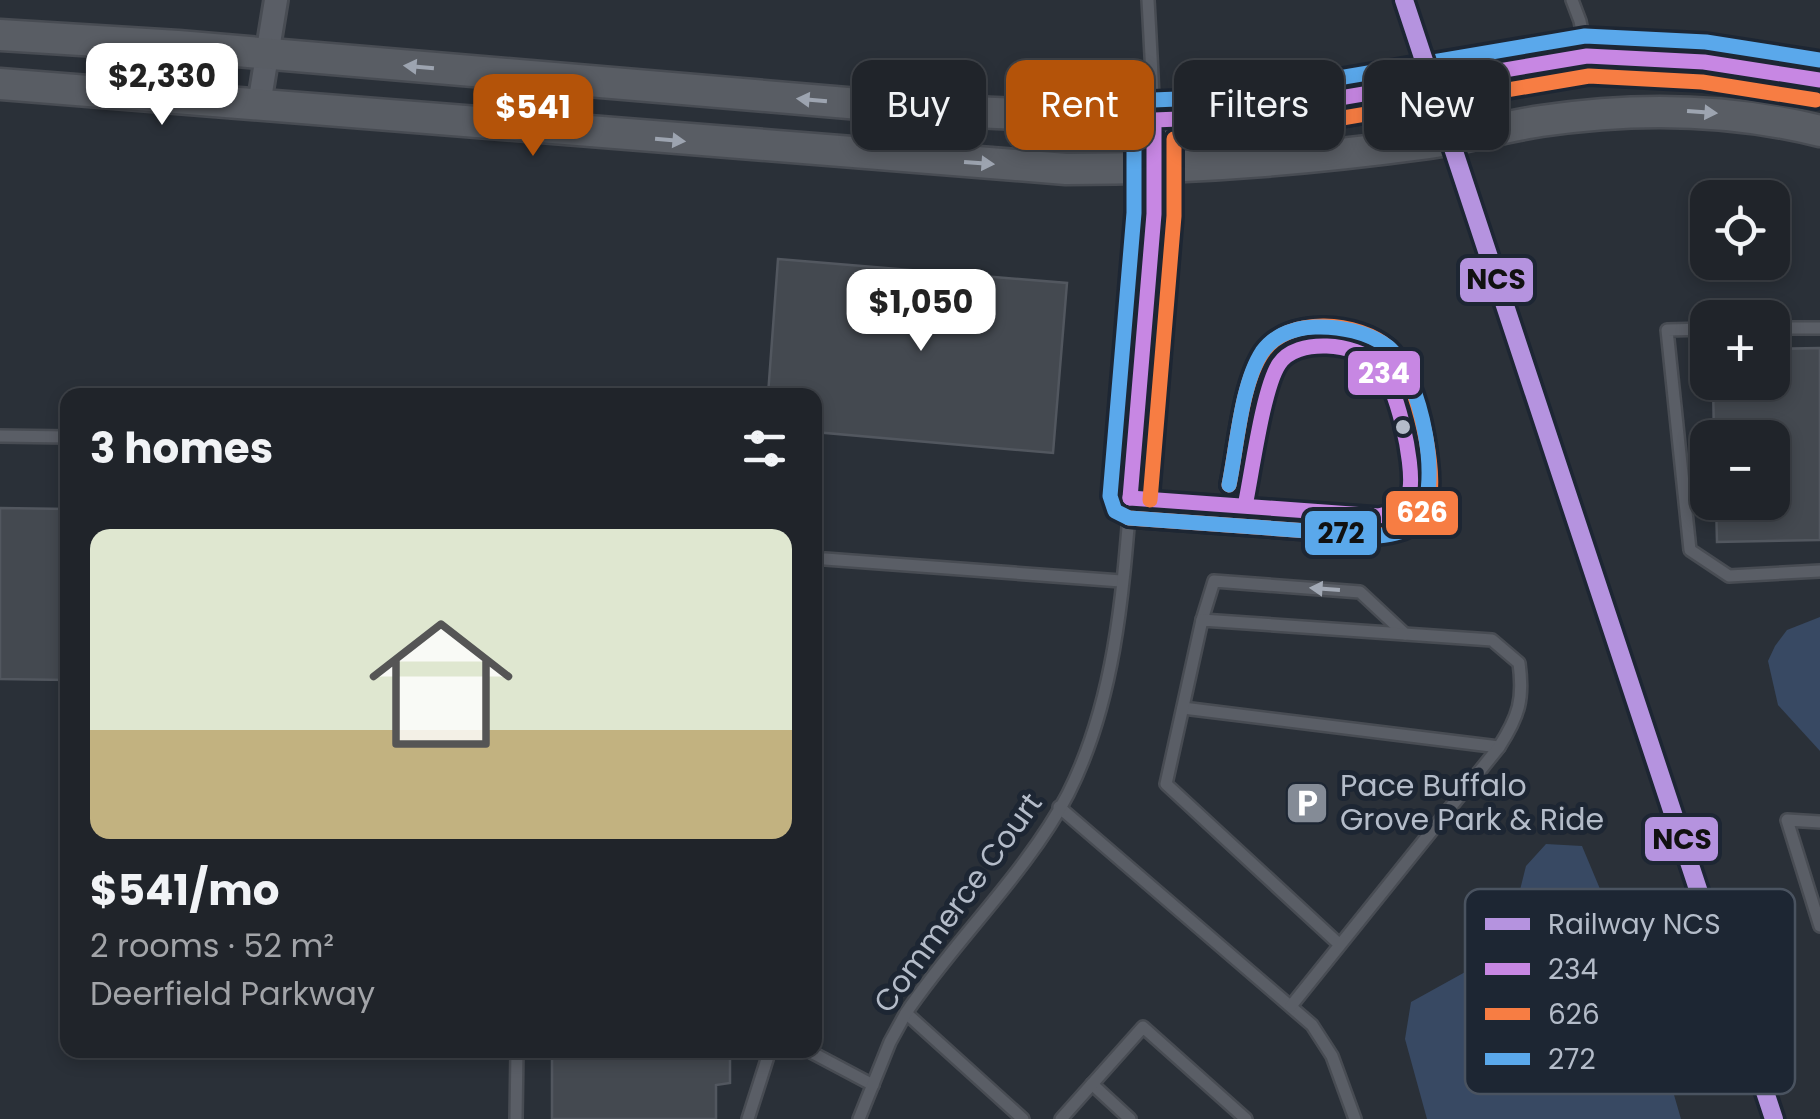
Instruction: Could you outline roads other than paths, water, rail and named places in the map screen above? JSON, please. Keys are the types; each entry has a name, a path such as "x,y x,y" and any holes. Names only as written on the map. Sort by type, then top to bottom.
{"main road":[{"path":"0,35 1006,113"},
{"path":"1154,120 1246,114 1587,56 1728,62 1820,80"},
{"path":"0,84 1066,169 1154,168 1424,144 1540,121 1612,112 1700,111 1785,122 1820,132"}],"street":[{"path":"260,105 276,0"}],"lane":[{"name":"Commerce Court","path":"1148,0 1151,60"},
{"path":"1572,0 1587,56"},
{"name":"Commerce Court","path":"859,1119 906,1013 1042,835 1068,793 1108,686 1130,498 1154,214 1154,150"},
{"path":"1790,328 1820,328"},
{"path":"1690,329 1667,330 1690,550 1728,576 1820,572"},
{"path":"1130,498 1379,516 1400,510 1410,494 1410,468 1390,388 1380,366 1361,354 1316,348 1294,350 1278,362 1245,506"},
{"path":"0,436 60,438"},
{"path":"825,559 1121,581"},
{"path":"1340,945 1166,784 1214,581 1360,592 1405,634"},
{"path":"1202,620 1492,640 1518,663 1524,696 1499,746 1291,1006"},
{"path":"1183,708 1499,746"},
{"path":"1060,806 1312,1024 1332,1056 1355,1119"},
{"path":"1820,822 1787,820 1820,926"},
{"path":"906,1013 1022,1119"},
{"path":"1061,1119 1143,1028 1246,1119"},
{"path":"516,1058 516,1119"},
{"path":"748,1119 767,1058"},
{"path":"821,1058 872,1085"},
{"path":"1092,1084 1130,1119"}],"water":[{"path":"1820,617 1820,751 1778,705 1768,661 1787,630"},
{"path":"1546,844 1582,846 1600,889 1520,889 1526,866"},
{"path":"1465,972 1465,1094 1674,1094 1681,1119 1427,1119 1405,1039 1411,1002"}],"rail line":[{"name":"NCS","path":"1404,0 1698,889"},
{"name":"NCS","path":"1766,1094 1774,1119"}],"place":[{"name":"Pace Buffalo Grove Park & Ride","path":"1307,803"}]}
